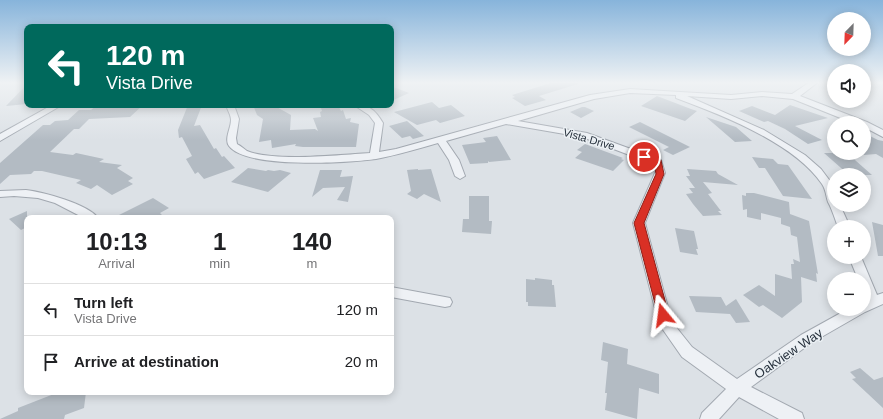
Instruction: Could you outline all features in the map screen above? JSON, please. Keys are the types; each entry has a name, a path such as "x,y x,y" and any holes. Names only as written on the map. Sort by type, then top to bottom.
{"street":[{"path":"506,121 576,102"},
{"path":"691,102 772,138 792,151 818,172 827,183"},
{"path":"806,102 843,116"},
{"path":"0,138 53,108"},
{"name":"Vista Drive","path":"231,108 235,119 232,138 233,145 244,153 259,157 322,159 374,156 397,152 440,138 506,121 584,135 658,162 660,174 639,223 666,324 687,352 737,388 796,419"},
{"path":"363,108 372,113 379,123 374,156"},
{"path":"871,128 883,134"},
{"path":"440,138 454,160 460,176"},
{"path":"0,194 20,192 39,194 76,208 87,215"},
{"path":"394,293 445,302"},
{"name":"Oakview Way","path":"708,419 737,388 806,339 848,316"}],"building":[{"path":"10,102 24,102 24,104 6,106"},
{"path":"432,102 439,108 451,105 465,116 440,123 436,120 417,125 394,112"},
{"path":"518,102 541,102 525,106"},
{"path":"648,102 672,102 697,111 685,121 641,106"},
{"path":"790,105 827,118 795,126 822,140 808,144 785,129 768,121 764,122 739,111 752,106 775,115"},
{"path":"582,107 594,111 581,118 570,112"},
{"path":"93,108 140,108 130,117 89,119 79,129 74,129 50,152 73,155 76,153 104,159 99,162 122,165 117,168 133,178 128,181 133,184 112,195 97,185 91,189 76,183 81,180 42,171 34,171 31,174 10,175 0,184 0,163 43,125 50,125 55,121 68,120 79,110 91,110"},
{"path":"187,108 201,108 194,126 200,125 214,149 216,148 222,157 224,156 235,168 204,179 198,172 195,174 186,159 192,156 182,137 179,138 178,130"},
{"path":"254,108 278,108 291,115 290,130 315,129 318,131 313,118 321,117 321,108 340,108 341,111 343,110 346,119 351,118 350,122 359,124 356,147 303,147 295,146 296,144 272,148 271,140 259,142 263,119 257,115"},
{"path":"706,117 736,127 752,141 735,142"},
{"path":"407,121 424,136 413,139 410,136 402,138 389,126"},
{"path":"640,122 690,147 673,155 663,150 669,147 629,127"},
{"path":"497,136 511,160 488,161 488,163 470,164 462,145 486,142 483,138"},
{"path":"871,136 883,141 883,158 876,154 871,154"},
{"path":"585,144 623,158 621,159 624,160 613,171 575,158 582,152 577,150"},
{"path":"752,157 773,159 778,164 788,165 812,199 783,196 765,168 759,168"},
{"path":"832,160 855,160 864,168 841,168"},
{"path":"248,168 266,171 280,170 291,173 268,192 231,182"},
{"path":"431,169 441,202 424,194 417,199 407,194 411,191 407,170"},
{"path":"687,169 716,171 718,174 738,185 703,182 712,193 708,194 721,211 718,211 722,215 703,216 693,204 686,194 693,193 689,188 695,188 686,176 690,176"},
{"path":"320,170 342,170 340,177 353,176 348,202 337,200 345,187 323,188 312,197"},
{"path":"746,193 754,193 789,202 790,214 809,221 818,274 816,273 817,282 801,277 802,302 782,318 763,305 759,307 743,295 759,285 775,296 775,274 792,279 791,264 794,264 793,259 800,262 797,237 791,235 790,227 781,224 781,218 761,213 761,220 747,217 747,209 743,210 742,195 746,196"},
{"path":"469,196 489,196 489,221 492,221 491,234 462,232 463,219 469,219"},
{"path":"153,198 169,208 160,213 162,215 119,215"},
{"path":"27,211 27,215 24,215 24,228 21,230 9,219"},
{"path":"872,222 883,225 883,256 878,256"},
{"path":"675,228 694,231 698,255 680,252"},
{"path":"535,278 552,280 552,285 554,285 556,307 528,306 528,302 526,302 526,279 535,280"},
{"path":"689,296 721,297 726,306 736,299 750,322 736,323 730,314 696,312"},
{"path":"603,342 628,349 627,364 659,374 659,394 639,388 637,419 605,410 608,362 601,360"},
{"path":"860,368 874,380 883,377 883,408 852,379 856,378 850,372"},
{"path":"51,395 86,395 84,408 65,415 64,419 0,419 18,411 18,408"}],"route":[{"path":"644,157 658,162 660,174 639,223 663,315"}]}
